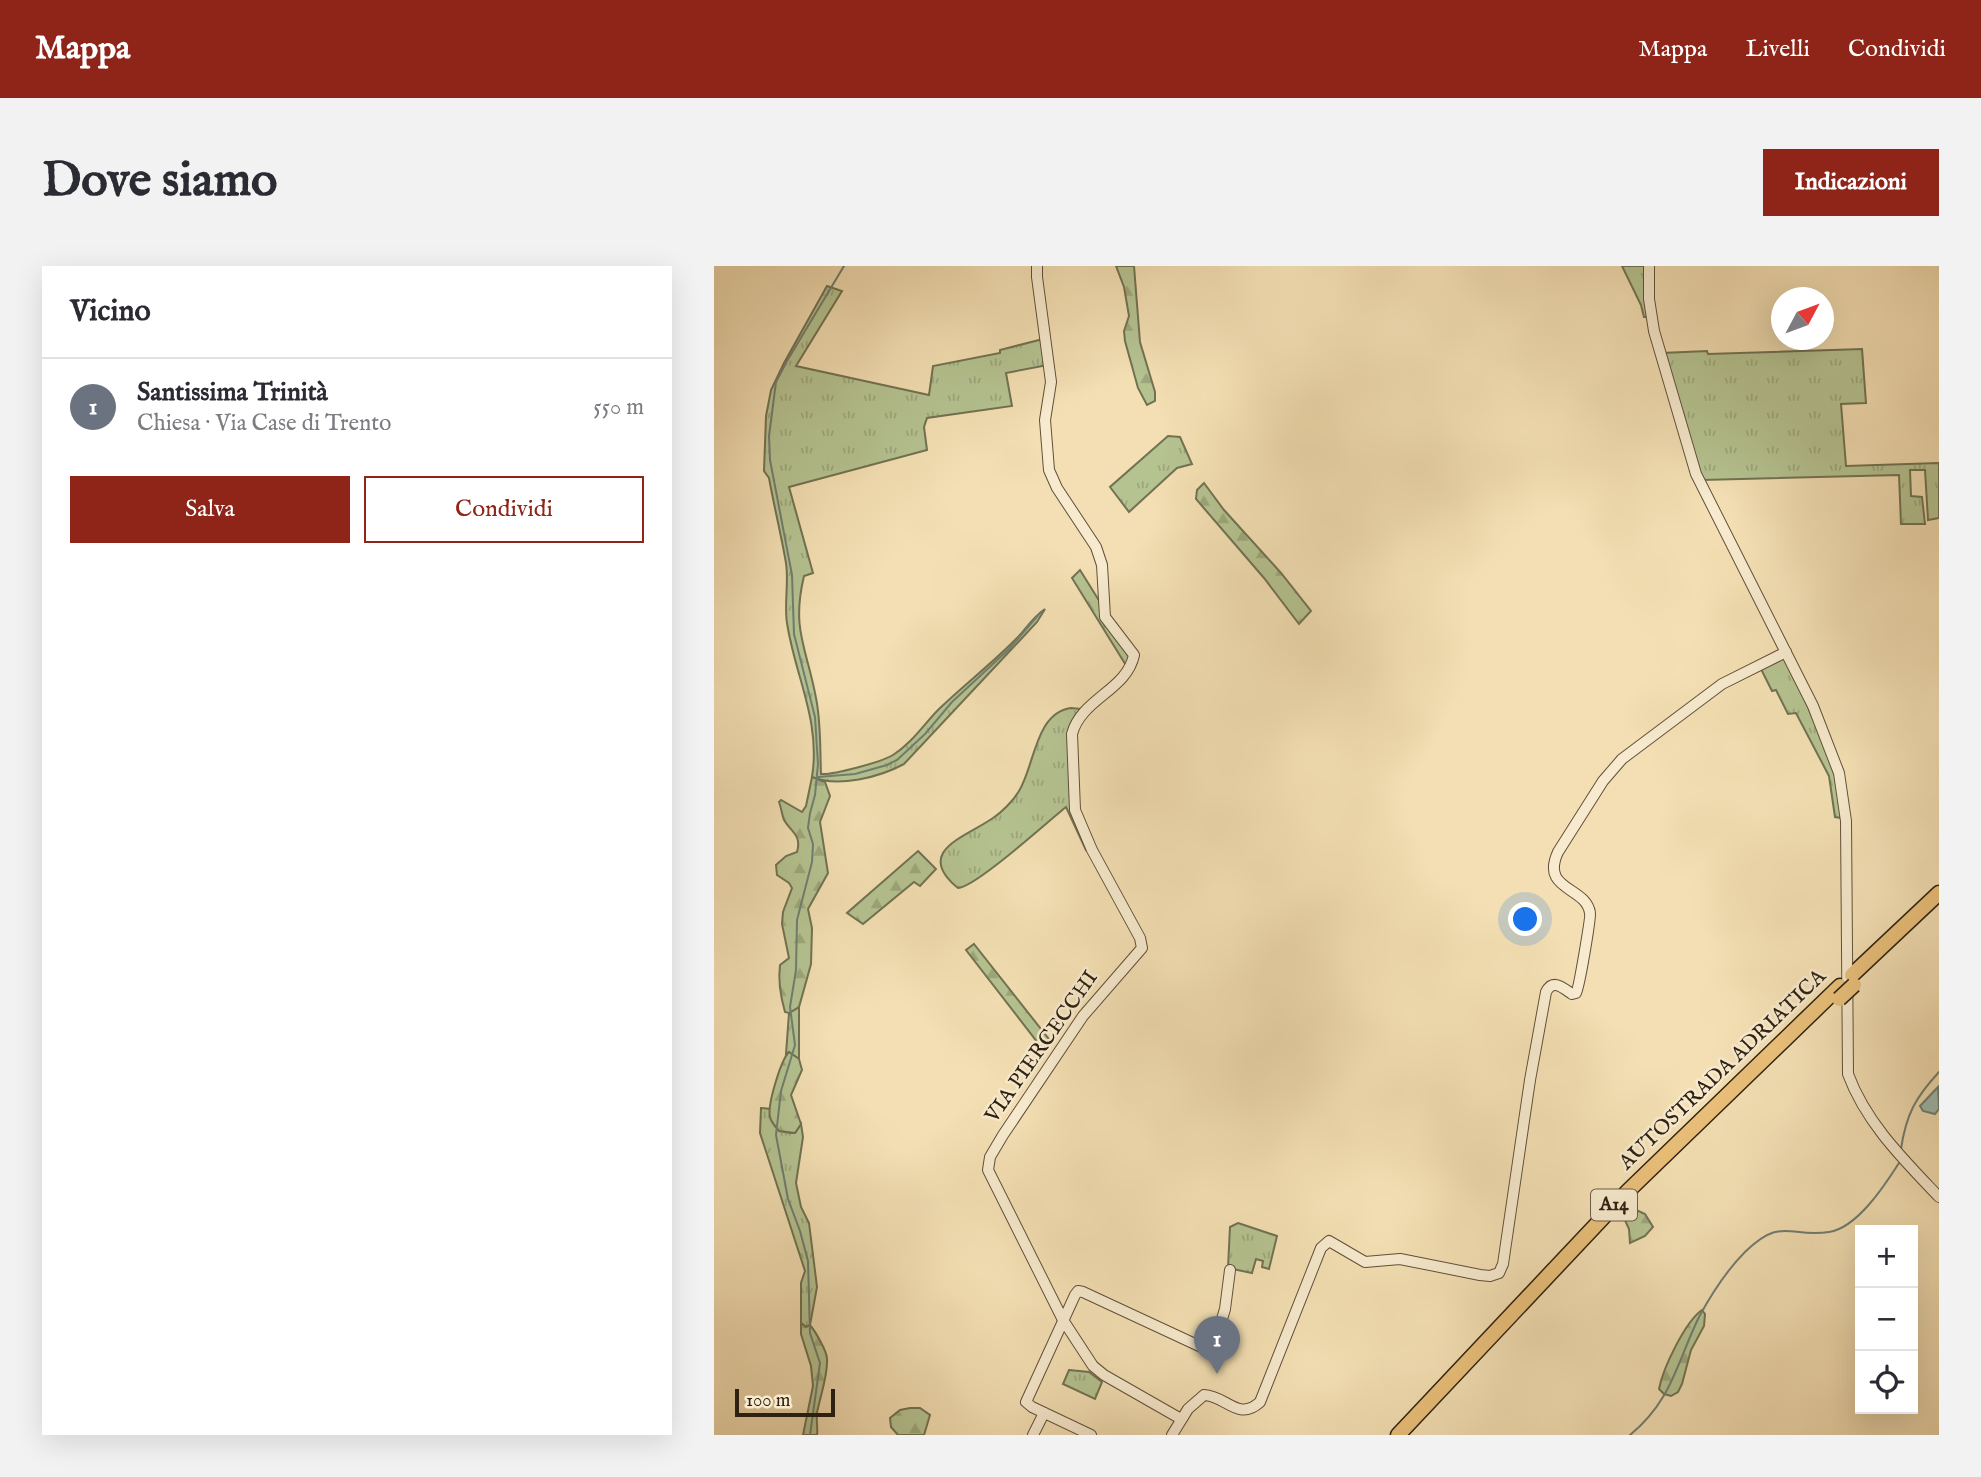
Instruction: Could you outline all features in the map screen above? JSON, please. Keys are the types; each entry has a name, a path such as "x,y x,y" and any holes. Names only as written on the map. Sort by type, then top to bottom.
{"highway":[{"name":"AUTOSTRADA ADRIATICA","path":"1410,1435 1635,1196 1939,893"},
{"name":"AUTOSTRADA ADRIATICA","path":"1398,1435 1628,1191 1846,987 1939,906"}],"street":[{"name":"VIA PIERCECCHI","path":"1037,266 1051,382 1045,420 1049,470 1057,488 1096,547 1102,565 1105,617 1135,655 1129,669 1081,713 1075,722 1072,745 1076,810 1092,850 1140,938 1142,948 1076,1026 1003,1135 990,1157 988,1170 1063,1320 1093,1366 1104,1376 1181,1419"},
{"path":"1649,266 1649,299 1654,331 1696,474 1813,706 1839,774 1846,821 1847,1074 1871,1120 1939,1197"},
{"path":"1172,1435 1181,1419 1198,1398 1204,1395 1242,1410 1250,1410 1260,1402 1321,1248 1329,1241 1365,1262 1399,1259 1480,1275 1499,1273 1503,1264 1546,992 1549,986 1557,984 1573,994 1576,993 1581,981 1590,914 1584,902 1556,877 1553,862 1603,781 1622,759 1723,684 1786,652"},
{"path":"1091,1435 1029,1406 1026,1398 1075,1295 1083,1292 1210,1351 1221,1328 1230,1270"},
{"path":"1033,1435 1044,1413"}],"green space":[{"path":"1116,266 1134,266 1140,342 1155,392 1155,401 1147,405 1138,388 1125,341 1124,331 1129,316 1124,287"},
{"path":"1622,266 1647,266 1649,317 1644,317"},
{"path":"827,286 842,291 796,366 929,395 933,366 1000,353 1000,350 1043,339 1048,365 1006,373 1012,406 927,418 924,427 927,450 789,487 813,573 804,576 799,611 802,638 818,707 821,774 869,764 900,750 939,709 1009,646 1045,609 1037,622 904,764 871,777 846,781 812,777 814,756 810,718 787,623 786,563 769,478 764,471 766,416 771,390"},
{"path":"1862,349 1866,403 1841,404 1846,466 1939,463 1939,518 1928,520 1925,470 1910,470 1911,496 1922,497 1925,524 1901,524 1899,475 1702,480 1662,353"},
{"path":"1168,436 1180,437 1192,464 1177,468 1129,512 1110,487"},
{"path":"1204,483 1311,611 1299,624 1264,578 1196,499 1197,490"},
{"path":"1080,570 1133,655 1127,667 1072,578"},
{"path":"1785,654 1836,771 1842,818 1835,817 1829,776 1796,713 1788,714 1760,667"},
{"path":"1071,708 1082,709 1074,721 1072,785 1091,849 1086,850 1066,807 995,866 958,888 945,875 941,864 942,855 948,846 993,818 1011,802 1019,791 1037,742 1050,719"},
{"path":"812,777 825,782 830,796 820,822 828,873 808,909 812,928 811,964 799,1007 789,1013 785,1012 782,1001 779,971 780,965 789,958 782,924 783,912 792,888 777,875 776,865 786,856 797,852 798,842 784,820 779,802 781,800 802,812 806,806"},
{"path":"918,851 936,869 920,886 914,882 863,924 847,913"},
{"path":"974,944 1052,1043 1045,1052 966,950"},
{"path":"799,1007 799,1059 789,1052 786,1054 789,1013"},
{"path":"789,1052 799,1059 802,1070 791,1095 801,1124 795,1133 779,1131 770,1117 775,1083"},
{"path":"761,1108 770,1109 774,1124 784,1132 795,1133 801,1124 803,1137 796,1183 801,1207 809,1223 817,1287 810,1325 806,1327 801,1323 801,1283 805,1271 760,1133"},
{"path":"1634,1209 1645,1214 1653,1227 1645,1236 1630,1243 1629,1229 1624,1218"},
{"path":"1238,1223 1277,1236 1269,1269 1262,1267 1263,1261 1256,1259 1252,1273 1228,1268 1230,1227"},
{"path":"1702,1310 1705,1314 1704,1326 1691,1350 1682,1384 1678,1392 1671,1396 1664,1394 1659,1389 1670,1358 1689,1324"},
{"path":"801,1323 806,1327 810,1325 823,1346 827,1359 817,1413 817,1435 803,1435 813,1386"},
{"path":"1069,1370 1089,1372 1102,1382 1095,1399 1063,1384"},
{"path":"920,1408 930,1415 924,1435 898,1435 891,1427 890,1418 900,1410"}],"water":[{"path":"1938,1087 1939,1109 1935,1114 1923,1111 1920,1106"}],"waterway":[{"path":"810,1435 820,1363 810,1333 808,1261 788,1199 776,1135 781,1091 795,1045 790,1007 796,970 797,920 812,862 813,844 808,828 818,764 815,717 794,634 792,575 770,460 769,436 776,382 844,266"},
{"path":"818,777 855,774 897,760 925,734 952,702 1009,649 1041,612"},
{"path":"1901,1149 1913,1107 1939,1072"},
{"path":"1630,1435 1644,1422 1664,1395 1704,1308 1745,1252 1777,1231 1829,1232 1850,1223 1869,1204 1899,1163"}],"place":[{"name":"Santissima Trinità","path":"1217,1374"}]}
